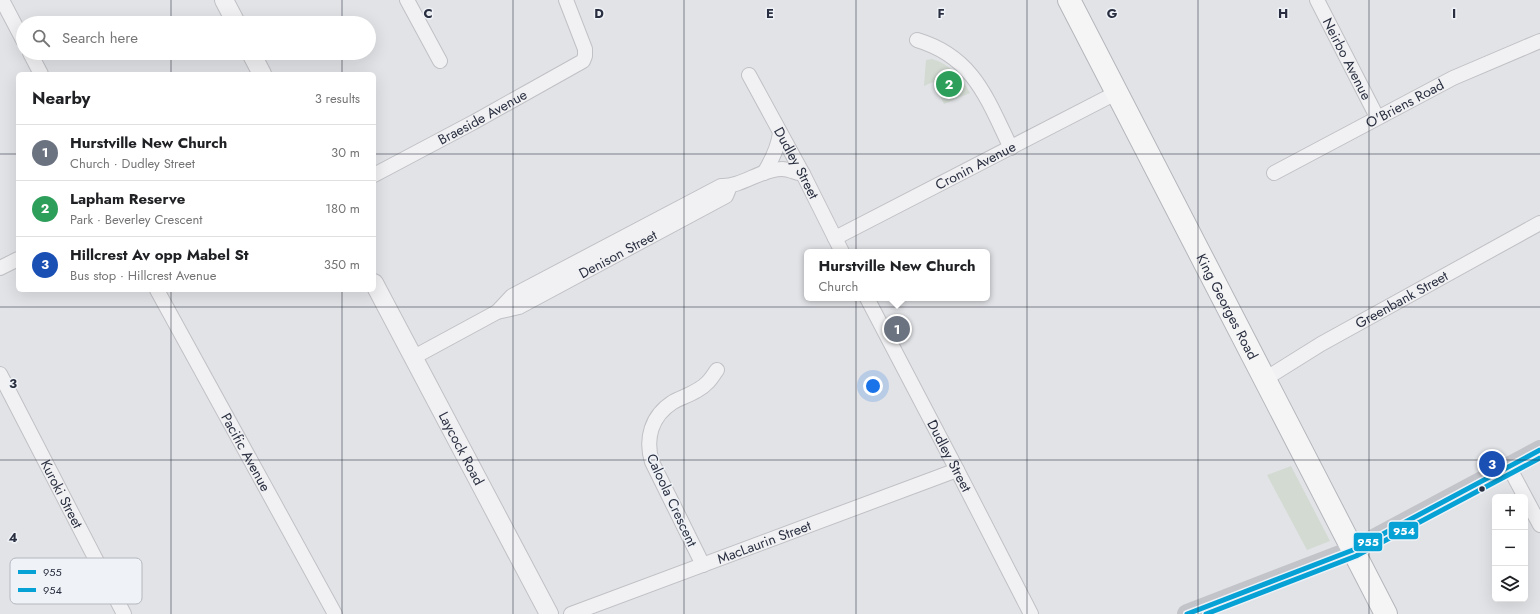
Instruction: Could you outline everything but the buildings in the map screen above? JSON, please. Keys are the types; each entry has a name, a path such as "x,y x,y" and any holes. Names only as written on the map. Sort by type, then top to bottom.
{"highway":[{"name":"King Georges Road","path":"1069,0 1386,614"}],"main road":[{"path":"1187,614 1353,550 1540,450"}],"street":[{"path":"2,0 16,27"},
{"path":"224,0 232,16"},
{"path":"407,0 440,61"},
{"name":"Braeside Avenue","path":"376,174 474,122 583,61 586,53 566,0"},
{"name":"Neirbo Avenue","path":"1317,0 1377,117"},
{"path":"917,40 938,48 964,67 982,89 1011,148"},
{"name":"O'Briens Road","path":"1274,173 1453,78 1540,41"},
{"path":"34,60 40,72"},
{"path":"255,60 261,72"},
{"name":"Dudley Street","path":"749,75 803,174 840,249"},
{"name":"Cronin Avenue","path":"835,238 1011,148 1116,92"},
{"path":"764,174 773,158 780,133"},
{"name":"Denison Street","path":"414,357 497,312 512,296 721,186 730,186 782,169 803,174"},
{"name":"Greenbank Street","path":"1265,379 1322,344 1540,224"},
{"path":"0,268 16,260"},
{"name":"Laycock Road","path":"376,287 414,357 544,612"},
{"name":"Pacific Avenue","path":"158,292 334,614"},
{"name":"Dudley Street","path":"869,301 1030,614"},
{"name":"Caloola Crescent","path":"703,565 652,462 648,446 652,427 664,410 671,403 703,386 717,370"},
{"name":"Kuroki Street","path":"0,374 95,558"},
{"path":"1509,467 1540,525"},
{"name":"MacLaurin Street","path":"571,614 957,470"},
{"name":"Kuroki Street","path":"119,604 124,614"}],"shaded area":[{"path":"932,59 950,68 963,82 970,93 944,104 933,82 924,86 926,60"},
{"path":"1291,466 1330,541 1307,550 1267,475"}],"transit line":[{"name":"955","path":"1187,614 1353,550 1540,450"},
{"name":"954","path":"1206,614 1356,556 1540,458"}],"place":[{"name":"Lapham Reserve","path":"949,84"},
{"name":"Hurstville New Church","path":"897,329"},
{"name":"Hillcrest Av opp Mabel St","path":"1492,464"}]}
